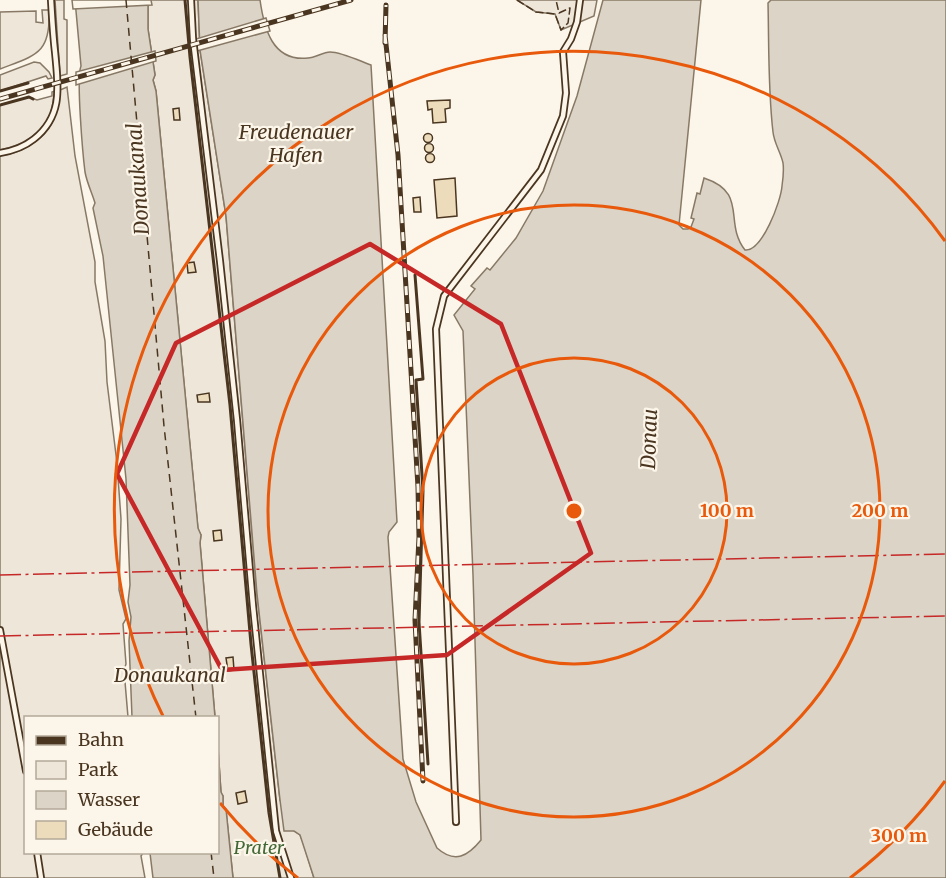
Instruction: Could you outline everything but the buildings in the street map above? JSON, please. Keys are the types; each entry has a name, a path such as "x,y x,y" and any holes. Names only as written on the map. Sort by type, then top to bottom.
{"lane":[{"path":"0,153 20,148 39,134 48,125 56,104 58,94 51,0"},
{"path":"191,0 193,39 237,420 276,831 291,878"},
{"path":"456,822 436,329 444,296 541,170 563,116 566,93 563,52 577,22 580,0"},
{"path":"0,630 24,760"},
{"path":"37,854 41,878"}],"highlighted area":[{"path":"370,244 501,324 591,553 447,655 222,670 117,474 176,343"}],"green space":[{"path":"55,0 64,0 64,19 67,20 67,74 60,76"},
{"name":"Prater","path":"148,0 198,0 200,50 226,216 257,594 280,800 294,831 300,835 314,878 233,878 226,810 221,793 219,716 215,716 201,535 198,529 156,91 153,80 155,75 148,29"},
{"path":"517,0 597,0 594,16 561,30 555,14 536,12"},
{"path":"42,10 49,10 49,25 44,44 32,56 0,69 0,12 36,11 36,22 43,23"},
{"path":"34,62 40,63 52,78 48,79 46,76 0,91 0,75"},
{"path":"67,87 75,156 95,262 95,282 105,341 121,519 119,590 126,619 123,624 128,716 24,716 24,854 142,854 145,878 0,878 0,155 23,149 43,135 54,119 60,90"},
{"path":"55,91 50,115 36,134 15,146 0,150 0,105 29,97 37,100 52,96 52,92"}],"water":[{"name":"Donaukanal","path":"75,0 148,0 148,29 155,75 153,80 156,91 198,528 201,535 215,716 132,716 126,479 103,256 93,208 95,203 84,163 80,101 81,66"},
{"name":"Donau","path":"198,0 260,0 267,32 278,49 286,55 308,58 334,52 371,65 397,522 388,537 403,759 416,802 437,848 455,857 466,854 481,840 463,331 454,315 475,289 471,286 487,268 490,270 516,238 543,191 577,96 603,0 701,0 679,225 683,229 691,227 697,193 700,194 704,178 718,184 731,200 736,229 745,250 758,243 770,224 781,193 783,177 783,163 774,136 771,116 768,3 771,0 946,0 946,878 314,878 300,835 294,831 284,831 257,594 226,216 200,50"},
{"path":"219,763 233,878 153,878 150,854 219,854"}],"pier":[{"path":"72,0 151,0 152,5 73,9"},
{"path":"266,18 270,31 197,51 196,39"},
{"path":"155,51 156,61 76,85 76,72"}],"ferry route":[{"path":"126,0 164,426 196,716"},
{"path":"211,854 214,878"}],"railway":[{"path":"0,99 351,0"},
{"path":"385,43 386,5"},
{"path":"385,35 398,155 418,487 419,537 415,620 423,781"}],"fence":[{"path":"517,0 536,12 555,14 561,30 568,23 570,8 559,13 556,0"}],"wall":[{"path":"185,0 230,405 251,644 269,813 280,878"},
{"path":"0,91 28,83"},
{"path":"0,105 29,97 33,99"},
{"path":"415,275 423,379 416,380 423,491 419,622 428,764"}],"power":[{"path":"0,575 946,554"},
{"path":"0,636 946,616"}],"water label":[{"name":"Freudenauer Hafen","path":"296,144"}]}
